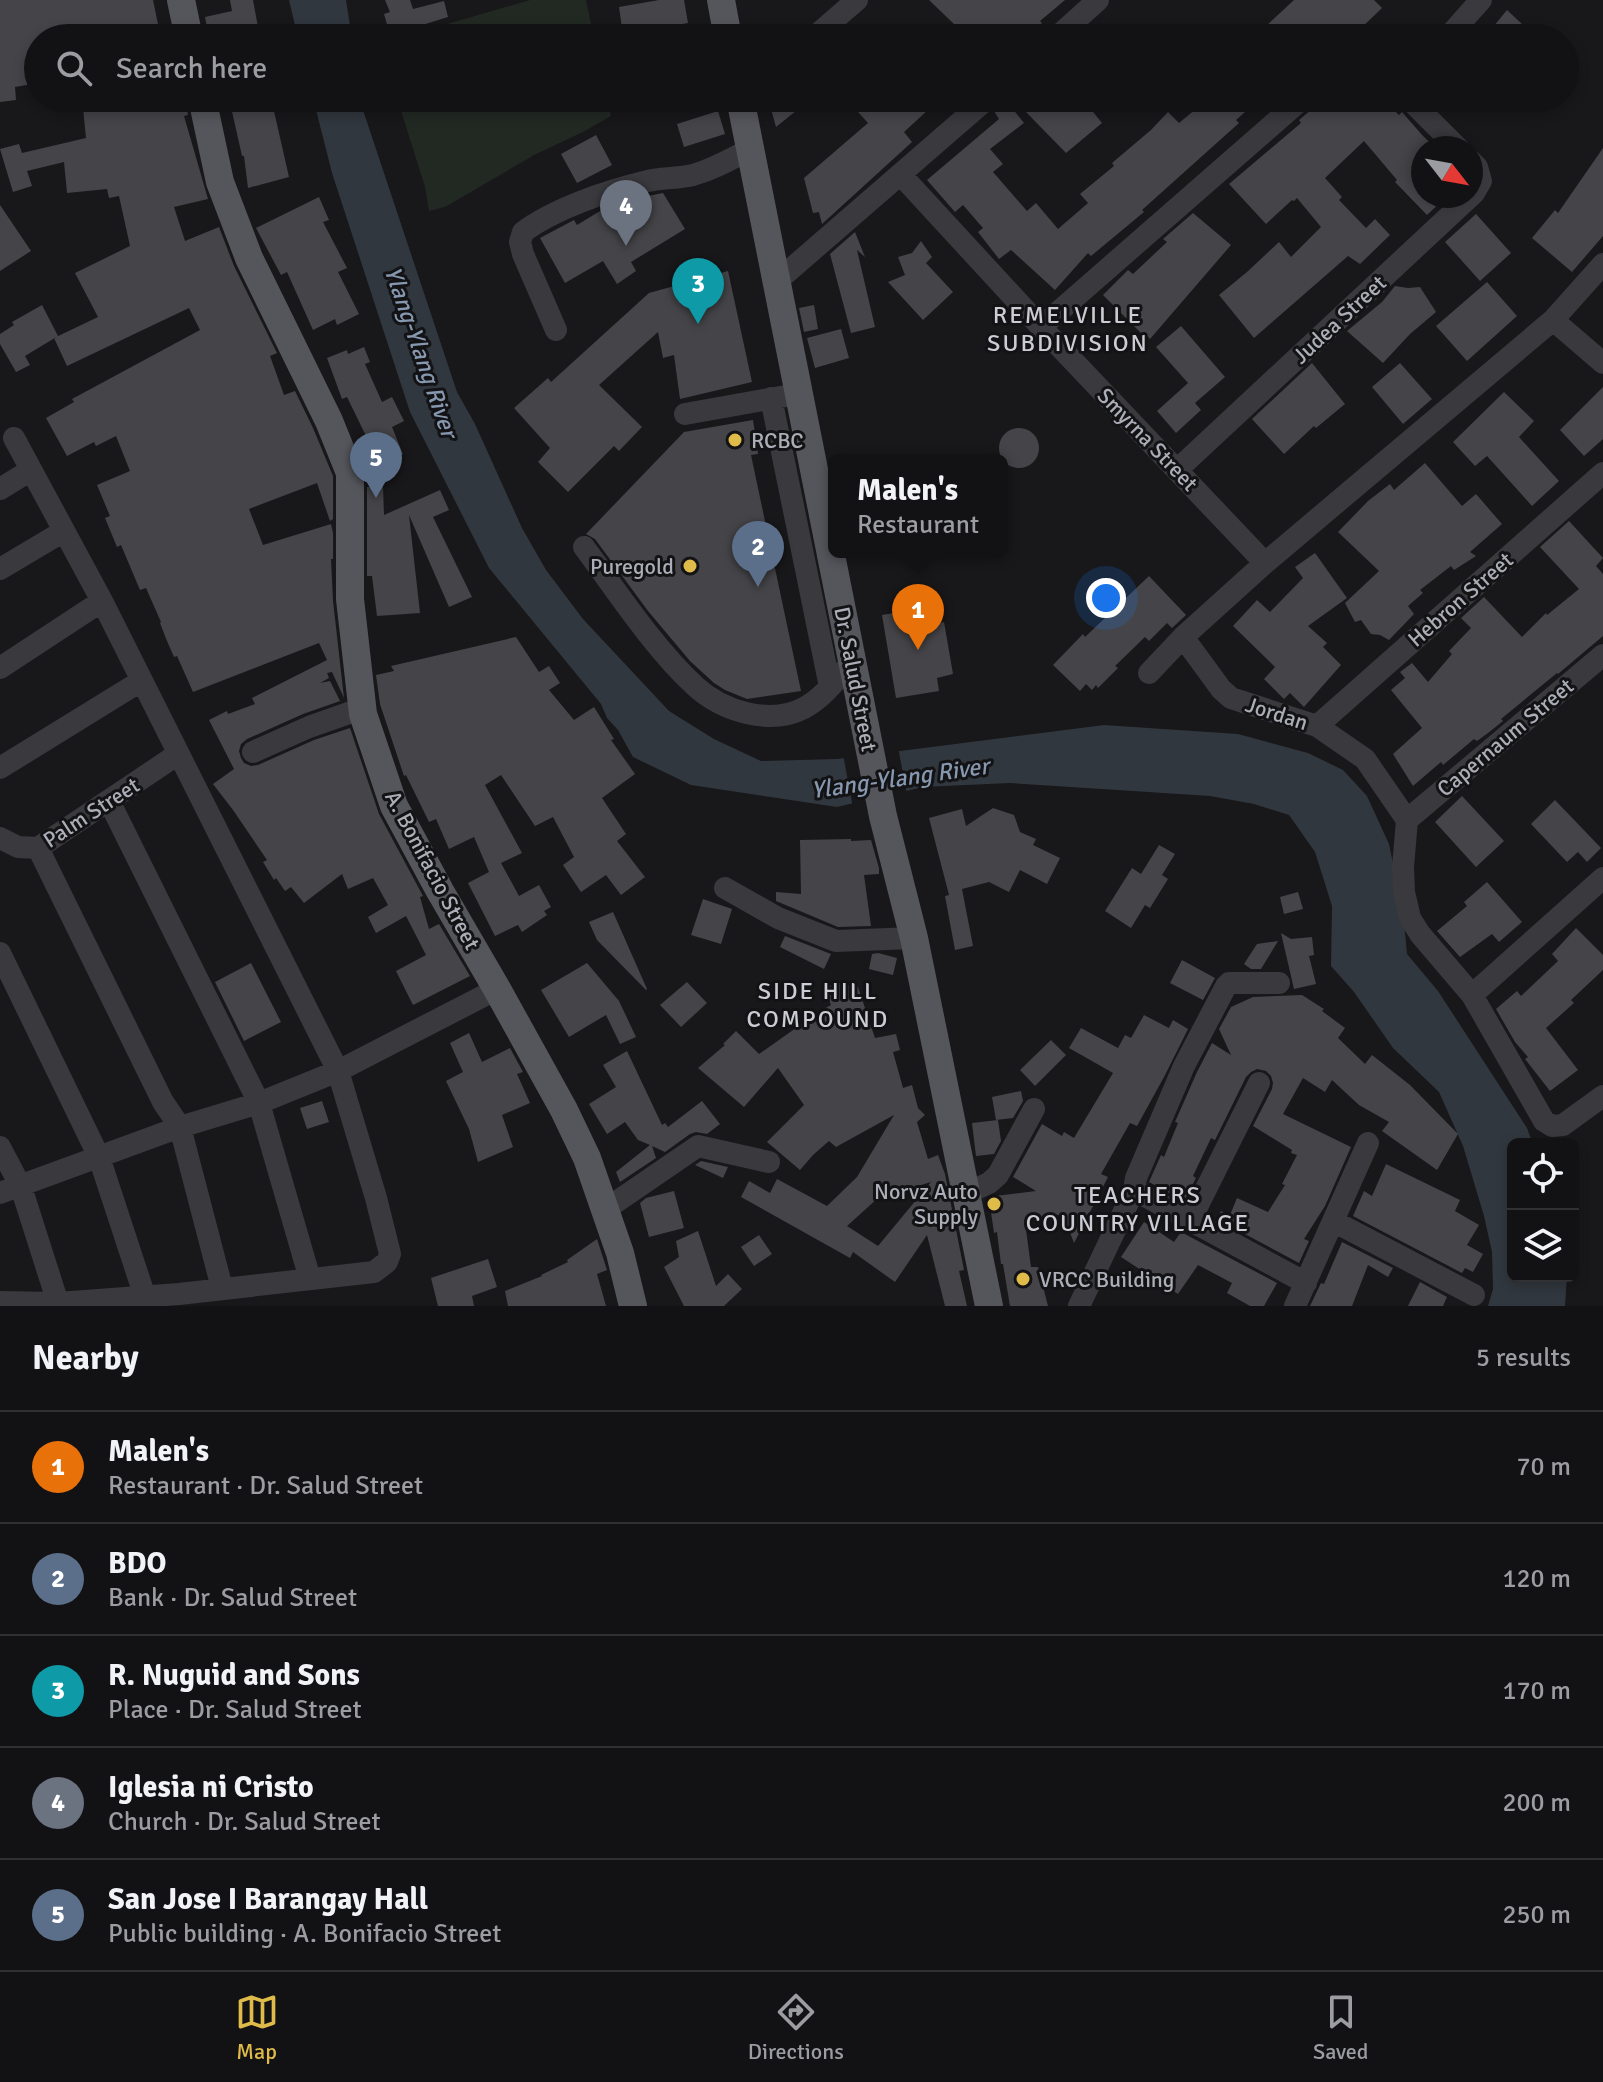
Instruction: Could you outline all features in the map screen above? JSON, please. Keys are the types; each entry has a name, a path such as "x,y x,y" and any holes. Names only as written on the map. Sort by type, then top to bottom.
{"main road":[{"path":"181,0 186,24"},
{"path":"721,0 725,24"},
{"name":"A. Bonifacio Street","path":"205,112 220,182 249,258 329,421 350,473 350,599 363,708 394,806 564,1110 587,1158 620,1253 633,1306"},
{"name":"Dr. Salud Street","path":"743,112 776,282 784,396 852,662 883,816 914,938 989,1306"}],"street":[{"path":"829,24 857,0"},
{"path":"1071,24 1098,0"},
{"path":"1460,24 1481,0"},
{"path":"776,282 972,112"},
{"path":"1041,327 1287,112"},
{"path":"1422,112 1446,136"},
{"path":"556,330 523,254 520,242 523,232 576,204 644,182 689,176 719,166 750,149"},
{"name":"Smyrna Street","path":"901,175 1265,563"},
{"name":"Judea Street","path":"1178,469 1458,208"},
{"path":"1149,673 1183,637 1265,563 1553,320 1603,264"},
{"path":"1553,320 1603,363"},
{"path":"685,414 784,396 830,687"},
{"path":"0,1302 58,1303 145,1297 374,1272 387,1262 390,1254 338,1071 102,601 14,438"},
{"path":"0,489 31,470"},
{"name":"Hebron Street","path":"1317,726 1603,473"},
{"path":"0,569 64,531"},
{"path":"584,547 673,662 696,687 721,704 763,716 802,710 830,687 852,662"},
{"path":"0,668 102,601"},
{"name":"Jordan","path":"1183,637 1231,698 1317,726 1365,759 1407,820"},
{"name":"Capernaum Street","path":"1407,820 1603,655"},
{"path":"0,768 141,681"},
{"path":"253,752 309,727 363,708"},
{"name":"Palm Street","path":"0,838 18,847 38,848 178,754"},
{"path":"109,801 259,1103 310,1279"},
{"path":"1407,820 1403,879 1410,918 1472,995 1544,1121 1552,1126 1563,1125 1603,1096"},
{"path":"38,848 163,1102 180,1127 222,1288"},
{"path":"1472,995 1603,878"},
{"path":"725,888 778,918 836,941 914,938"},
{"path":"0,953 99,1157 145,1297"},
{"path":"1079,1306 1134,1190 1136,1178 1184,1066 1226,986 1229,983 1279,983"},
{"path":"10,1190 180,1127 259,1103 338,1071 497,989"},
{"path":"1190,1221 1259,1083"},
{"path":"967,1193 998,1175 1034,1109"},
{"path":"1295,1306 1368,1143"},
{"path":"606,1209 698,1146 769,1162"},
{"path":"0,1147 10,1190 58,1303"},
{"path":"1134,1190 1306,1283"},
{"path":"1333,1221 1474,1295"}],"shaded area":[{"path":"530,0 586,0 591,24 447,24"},
{"path":"401,112 610,112 611,116 536,154 445,207 429,211 425,187"}],"water":[{"path":"289,0 346,0 350,24 295,24"},
{"name":"Ylang-Ylang River","path":"317,112 364,112 457,392 475,424 522,528 546,570 583,619 669,711 714,739 761,761 837,759 1104,725 1238,734 1308,753 1343,770 1367,796 1389,844 1403,911 1407,954 1438,991 1531,1138 1507,1138 1507,1282 1567,1282 1565,1306 1488,1306 1493,1289 1492,1252 1463,1146 1439,1092 1393,1048 1354,992 1331,966 1332,906 1315,852 1289,815 1254,804 1210,796 1010,783 923,787 837,807 691,785 633,757 601,704 489,568 410,412 332,173"}],"pier":[{"path":"898,747 907,795 853,808 843,754"}],"building":[{"path":"0,0 153,0 158,24 24,24 24,85 15,87 16,100 0,102"},
{"path":"230,0 253,0 257,24 206,24 205,17 232,11"},
{"path":"385,0 410,0 413,9 444,1 448,17 425,24 387,24 384,14 390,12"},
{"path":"659,0 684,0 688,23 621,24 619,7"},
{"path":"929,0 1065,0 1040,21 1041,24 954,24"},
{"path":"1294,0 1374,0 1382,8 1365,24 1268,24"},
{"path":"1507,10 1522,24 1496,24"},
{"path":"83,112 187,112 184,116 208,199 174,207 185,241 219,227 234,266 277,353 270,356 284,395 295,391 333,476 333,519 330,521 317,483 249,509 263,545 331,524 333,601 344,698 332,672 327,673 329,678 320,683 330,681 340,701 247,739 239,751 244,763 258,765 350,728 379,814 423,896 420,897 429,929 439,924 470,976 413,1005 396,971 426,955 406,916 376,933 368,917 388,905 373,878 348,889 342,874 304,903 291,887 285,891 276,878 274,880 263,862 267,860 213,784 234,769 209,720 227,711 228,714 255,704 252,698 327,660 319,643 193,692 177,656 174,657 146,588 140,590 121,545 117,547 105,518 110,516 97,485 130,471 116,436 96,446 94,442 67,456 46,418 74,402 72,399 200,330 189,308 67,366 54,338 98,317 75,273 130,246 119,196 109,198 107,189 67,193 64,162 27,171 32,186 13,192 0,149 19,144 22,153 86,138"},
{"path":"232,112 274,112 289,177 248,188"},
{"path":"718,112 725,134 684,147 677,124"},
{"path":"772,112 795,112 776,127"},
{"path":"858,112 926,112 904,132 912,142 822,224 819,212 813,213 804,178 868,123"},
{"path":"995,112 1015,112 1024,123 990,149 1003,164 993,172 1027,211 1036,203 1058,229 1088,203 1080,194 1114,166 1112,163 1168,112 1179,123 1192,112 1245,112 1236,120 1239,123 1142,210 1144,212 1091,256 1088,253 1055,290 1011,250 999,259 978,232 983,228 963,205 955,212 927,180 999,119"},
{"path":"1026,112 1093,112 1102,123 1066,153"},
{"path":"1308,112 1396,112 1399,115 1402,112 1423,136 1411,136 1411,198 1364,141 1325,178 1342,197 1339,200 1366,228 1375,219 1390,235 1360,264 1348,256 1254,338 1219,295 1279,242 1291,257 1321,227 1297,198 1266,224 1229,184 1301,123 1299,120"},
{"path":"596,135 612,165 577,183 561,154"},
{"path":"1603,148 1603,236 1572,272 1532,238 1555,210 1558,213"},
{"path":"663,193 685,229 631,262 636,271 617,284 603,261 565,283 540,238 574,220 577,225 605,208 611,217 643,197"},
{"path":"319,197 329,220 323,222 347,268 338,272 359,314 337,325 335,319 313,330 287,272 281,275 256,228"},
{"path":"0,205 31,251 0,271"},
{"path":"1420,208 1434,208 1427,215"},
{"path":"1193,213 1231,245 1150,339 1103,295 1128,270 1133,274 1167,242 1163,239"},
{"path":"1476,214 1511,253 1480,281 1445,242"},
{"path":"855,232 865,257 857,250 875,327 851,333 830,254"},
{"path":"921,241 932,257 926,263 953,292 923,320 888,282 905,275 898,257 912,253"},
{"path":"728,271 752,382 680,399 674,355 663,358 658,332 599,385 642,427 619,451 614,446 568,492 538,462 550,448 514,408 548,378 551,382 649,293"},
{"path":"1487,282 1517,316 1467,361 1436,326"},
{"path":"1395,286 1420,287 1436,312 1383,363 1347,331 1382,302"},
{"path":"42,305 58,336 25,356 30,365 16,372 0,344 0,334 14,325 12,322"},
{"path":"814,305 818,329 804,332 799,308"},
{"path":"1181,326 1225,377 1195,403 1201,410 1176,433 1157,411 1188,383 1156,347"},
{"path":"841,329 849,358 815,368 807,338"},
{"path":"364,347 370,362 365,364 382,402 392,397 404,421 392,427 403,454 374,466 363,442 368,440 347,397 342,399 327,358"},
{"path":"1312,363 1345,404 1316,428 1314,426 1284,454 1252,419"},
{"path":"1400,363 1432,399 1403,424 1372,387"},
{"path":"1603,387 1603,439 1584,456 1560,430"},
{"path":"1504,392 1534,421 1519,437 1559,481 1532,506 1487,456 1475,466 1453,442"},
{"name":"Puregold","path":"753,420 758,454 751,455 801,691 747,699 714,683 690,661 648,611 595,539 586,534 684,432"},
{"path":"1011,430 1027,430 1037,440 1037,456 1027,466 1011,466 1008,464 1008,454 1000,454 1001,440"},
{"path":"1425,463 1462,506 1476,494 1502,524 1470,552 1476,556 1454,570 1451,566 1420,590 1423,593 1408,606 1414,614 1389,640 1371,634 1361,620 1355,622 1345,603 1379,571 1338,532 1368,501 1390,484 1394,490"},
{"path":"383,486 384,515 440,490 449,510 433,517 472,597 449,607 409,515 420,613 377,616 372,576 367,576 367,487"},
{"path":"1569,521 1603,558 1596,566 1603,574 1603,636 1488,733 1477,741 1474,739 1443,765 1441,762 1413,786 1393,754 1422,728 1391,690 1405,678 1400,672 1412,663 1428,682 1452,654 1449,651 1471,628 1461,618 1484,597 1522,637 1546,613 1579,589 1540,547"},
{"path":"1315,553 1347,598 1308,626 1327,643 1323,647 1341,665 1304,707 1290,693 1284,699 1264,679 1275,667 1233,626 1257,600 1270,612 1303,578 1295,567"},
{"path":"1149,576 1186,615 1172,628 1167,623 1149,641 1145,637 1115,666 1118,668 1098,688 1096,685 1092,690 1086,684 1080,691 1053,665"},
{"path":"924,608 927,625 944,622 953,674 937,678 939,691 896,698 882,615"},
{"path":"516,637 539,672 549,666 560,683 549,690 574,720 594,707 614,739 611,740 635,774 602,798 626,834 617,841 645,877 621,895 606,875 581,892 563,865 574,857 553,817 535,826 501,775 485,785 522,853 501,863 519,896 539,885 551,907 544,911 547,915 522,932 518,925 495,936 468,883 489,872 474,837 449,849 436,819 429,822 404,776 380,704 376,675 394,671 391,666"},
{"path":"1462,796 1504,841 1476,867 1435,822"},
{"path":"1555,800 1601,848 1587,862 1578,852 1567,862 1531,824"},
{"path":"993,808 1014,815 1020,832 1036,839 1033,845 1060,858 1047,884 1020,870 1009,892 989,882 962,889 973,946 955,950 945,896 949,895 929,818 962,809 966,826"},
{"path":"800,840 871,840 879,868 879,874 864,875 871,926 838,927 776,901 776,892 801,894"},
{"path":"1159,845 1175,854 1162,875 1168,879 1150,908 1145,905 1131,928 1105,911 1132,868 1141,874"},
{"path":"1487,882 1522,922 1499,942 1492,934 1460,957 1437,931 1467,906 1464,902"},
{"path":"1298,892 1303,909 1284,914 1280,897"},
{"path":"703,899 732,909 721,944 691,935"},
{"path":"613,912 646,990 597,940 589,922"},
{"path":"1576,928 1603,955 1603,970 1571,1000 1574,1003 1546,1028 1578,1070 1550,1091 1525,1059 1528,1057 1515,1042 1496,1009 1517,991 1521,996 1558,961 1552,954"},
{"path":"1281,933 1291,939 1312,937 1314,955 1309,956 1316,984 1294,989"},
{"path":"785,936 831,954 824,969 780,947"},
{"path":"1278,941 1261,969 1251,969 1244,964 1257,944"},
{"path":"872,954 897,958 893,975 869,969"},
{"path":"1182,960 1215,978 1203,1000 1170,983"},
{"path":"251,963 281,1022 244,1041 215,982"},
{"path":"587,963 619,1001 636,1037 620,1044 606,1015 569,1037 541,990"},
{"path":"687,982 707,1003 681,1027 660,1005"},
{"path":"839,983 858,987 875,1038 896,1034 900,1050 893,1052 903,1088 912,1085 918,1108 925,1115 917,1122 928,1159 938,1155 945,1174 964,1270 959,1271 967,1306 945,1306 927,1235 895,1282 853,1252 850,1258 741,1197 749,1181 770,1193 777,1179 827,1206 857,1177 894,1115 836,1147 829,1141 800,1170 767,1142 804,1105 778,1068 744,1107 698,1068 736,1031 759,1054 802,1021 831,1005 825,987","holes":["931,1182 878,1246 847,1226 878,1198"]},
{"path":"1302,995 1345,1028 1338,1038 1365,1064 1372,1055 1410,1085 1458,1134 1437,1170 1382,1131 1389,1122 1359,1105 1332,1080 1325,1092 1303,1078 1283,1114 1351,1147 1325,1206 1304,1239 1309,1241 1299,1263 1217,1219 1221,1211 1230,1215 1237,1198 1268,1212 1285,1185 1282,1184 1297,1155 1253,1126 1272,1089 1271,1076 1266,1071 1257,1069 1246,1077 1215,1140 1211,1138 1184,1201 1149,1182 1161,1155 1164,1157 1178,1123 1175,1122 1212,1043 1231,1055 1219,1029 1231,1007 1253,997"},
{"path":"1144,1015 1169,1028 1173,1020 1188,1029 1137,1126 1130,1123 1101,1174 1108,1177 1074,1243 1063,1214 1025,1222 1031,1267 1038,1267 1048,1306 1010,1306 989,1198 1036,1191 1013,1177 1042,1124 1062,1136 1064,1132 1074,1138 1113,1073 1069,1048 1081,1028 1118,1048 1125,1035 1131,1038"},
{"path":"469,1033 482,1062 510,1048 523,1072 517,1074 530,1103 502,1115 513,1147 478,1162 469,1129 446,1081 463,1072 450,1043"},
{"path":"1051,1040 1066,1055 1035,1086 1020,1070"},
{"path":"627,1051 662,1125 665,1123 668,1127 702,1101 720,1124 707,1134 690,1134 665,1152 652,1146 656,1158 620,1182 616,1172 650,1145 638,1140 625,1122 607,1134 589,1104 616,1087 603,1065"},
{"path":"1021,1091 1023,1101 1013,1118 996,1120 992,1097"},
{"path":"322,1101 329,1122 307,1129 300,1108"},
{"path":"998,1120 1001,1141 994,1154 976,1156 972,1123"},
{"path":"701,1161 728,1167 723,1178 695,1165"},
{"path":"1386,1164 1460,1200 1455,1211 1479,1225 1467,1245 1483,1254 1473,1272 1465,1268 1462,1273 1353,1216 1364,1191 1372,1196"},
{"path":"674,1191 684,1228 649,1237 640,1203 646,1198"},
{"path":"1144,1222 1174,1242 1181,1232 1277,1283 1264,1306 1250,1306 1227,1293 1232,1283 1198,1265 1178,1294 1121,1257"},
{"path":"698,1231 716,1286 728,1274 742,1289 724,1306 684,1306 664,1267 679,1257 676,1241"},
{"path":"759,1235 772,1254 754,1266 741,1247"},
{"path":"597,1239 607,1270 597,1274 606,1306 508,1306 505,1291 568,1262"},
{"path":"1342,1242 1393,1268 1388,1277 1368,1265 1352,1306 1310,1306 1321,1283 1324,1284"},
{"path":"488,1259 497,1287 472,1296 474,1306 438,1306 431,1278"},
{"path":"1420,1282 1447,1297 1443,1306 1408,1306"}],"place":[{"name":"Iglesia ni Cristo","path":"626,246"},
{"name":"R. Nuguid and Sons","path":"698,324"},
{"name":"RCBC","path":"735,440"},
{"name":"San Jose I Barangay Hall","path":"376,498"},
{"name":"Puregold","path":"690,566"},
{"name":"BDO","path":"758,587"},
{"name":"Malen's","path":"918,650"},
{"name":"Norvz Auto Supply","path":"994,1204"},
{"name":"VRCC Building","path":"1023,1279"}],"district":[{"name":"REMELVILLE SUBDIVISION","path":"1068,329"},
{"name":"SIDE HILL COMPOUND","path":"818,1005"},
{"name":"TEACHERS COUNTRY VILLAGE","path":"1138,1209"}]}
